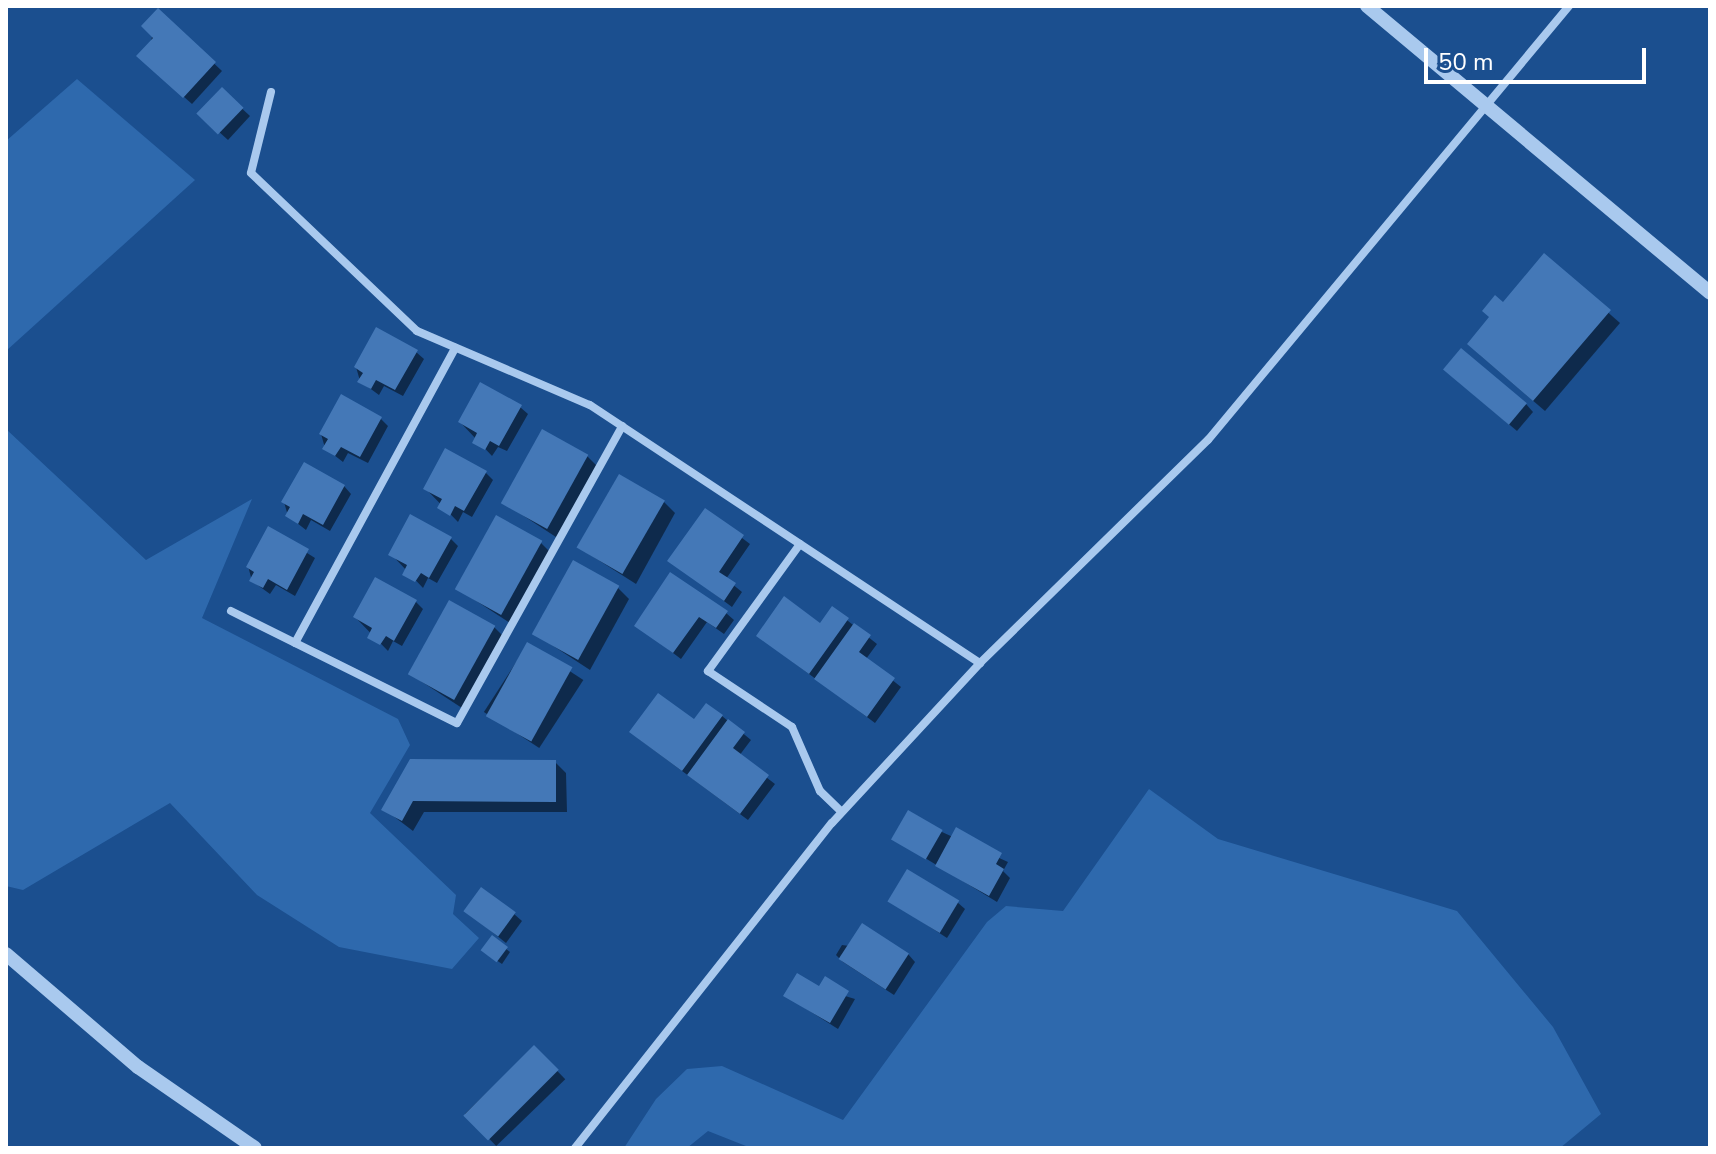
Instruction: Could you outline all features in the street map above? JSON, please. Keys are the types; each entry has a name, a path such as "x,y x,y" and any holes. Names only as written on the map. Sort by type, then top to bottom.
{"street":[{"path":"1367,6 1710,293"},
{"path":"575,1148 842,812 980,663 1208,440 1569,6"},
{"path":"271,92 251,173 389,308 455,348 622,426 980,663"},
{"path":"295,643 455,348"},
{"path":"231,611 457,723 622,426"},
{"path":"800,544 708,671 792,727 820,791 842,812"},
{"path":"6,954 138,1067 255,1148"}],"shaded area":[{"path":"77,79 195,180 6,351 6,141"},
{"path":"6,429 146,560 252,499 202,618 398,719 410,745 370,813 456,895 453,914 479,938 452,969 339,947 257,895 170,803 23,890 6,886"},
{"path":"1149,789 1218,839 1457,911 1553,1027 1601,1114 1560,1148 751,1148 708,1131 687,1148 624,1148 656,1099 687,1069 722,1066 843,1120 987,922 1006,906 1063,911"}],"building":[{"path":"158,8 216,62 183,98 136,56 153,38 141,26"},
{"path":"222,87 244,108 218,134 196,114"},
{"path":"1544,253 1611,310 1533,401 1467,344 1489,317 1482,311 1495,295 1503,302"},
{"path":"376,327 418,350 395,390 376,380 371,389 357,382 363,373 354,367"},
{"path":"1461,348 1527,403 1509,425 1443,369"},
{"path":"480,382 522,405 499,446 490,441 485,450 472,443 477,433 458,422"},
{"path":"341,394 382,417 360,457 341,447 335,456 322,449 328,439 319,434"},
{"path":"542,429 588,455 547,529 501,503"},
{"path":"445,448 487,471 464,511 455,506 450,516 437,508 442,499 423,489"},
{"path":"304,462 345,485 323,525 303,514 298,524 285,516 290,507 281,502"},
{"path":"619,474 665,500 622,574 576,548"},
{"path":"705,508 744,535 719,572 736,583 724,601 667,561"},
{"path":"410,514 452,537 429,578 421,573 415,582 402,575 407,565 388,555"},
{"path":"496,515 542,541 501,615 455,589"},
{"path":"268,526 309,549 287,590 268,579 263,588 249,581 254,572 246,567"},
{"path":"573,560 619,586 578,660 532,634"},
{"path":"670,572 728,611 716,628 699,617 673,653 634,626"},
{"path":"375,577 417,600 394,641 386,636 380,645 367,638 372,628 353,617"},
{"path":"784,596 820,623 832,606 849,618 809,674 756,636"},
{"path":"449,600 495,626 454,700 408,674"},
{"path":"854,623 871,635 859,652 895,678 867,717 814,679"},
{"path":"527,642 572,667 531,742 486,716"},
{"path":"658,693 694,719 706,703 723,715 682,771 629,732"},
{"path":"728,719 745,732 733,748 769,775 740,814 687,775"},
{"path":"410,759 556,760 556,802 413,801 402,821 381,810"},
{"path":"908,810 943,830 926,859 891,839"},
{"path":"956,827 1002,853 996,864 1004,869 989,896 935,866"},
{"path":"907,869 959,900 940,933 887,902"},
{"path":"481,887 516,912 498,937 463,911"},
{"path":"862,923 909,953 886,990 839,959"},
{"path":"492,935 508,947 497,962 481,950"},
{"path":"797,973 819,986 825,976 849,991 830,1023 783,996"},
{"path":"534,1045 559,1070 488,1140 463,1116"}]}
